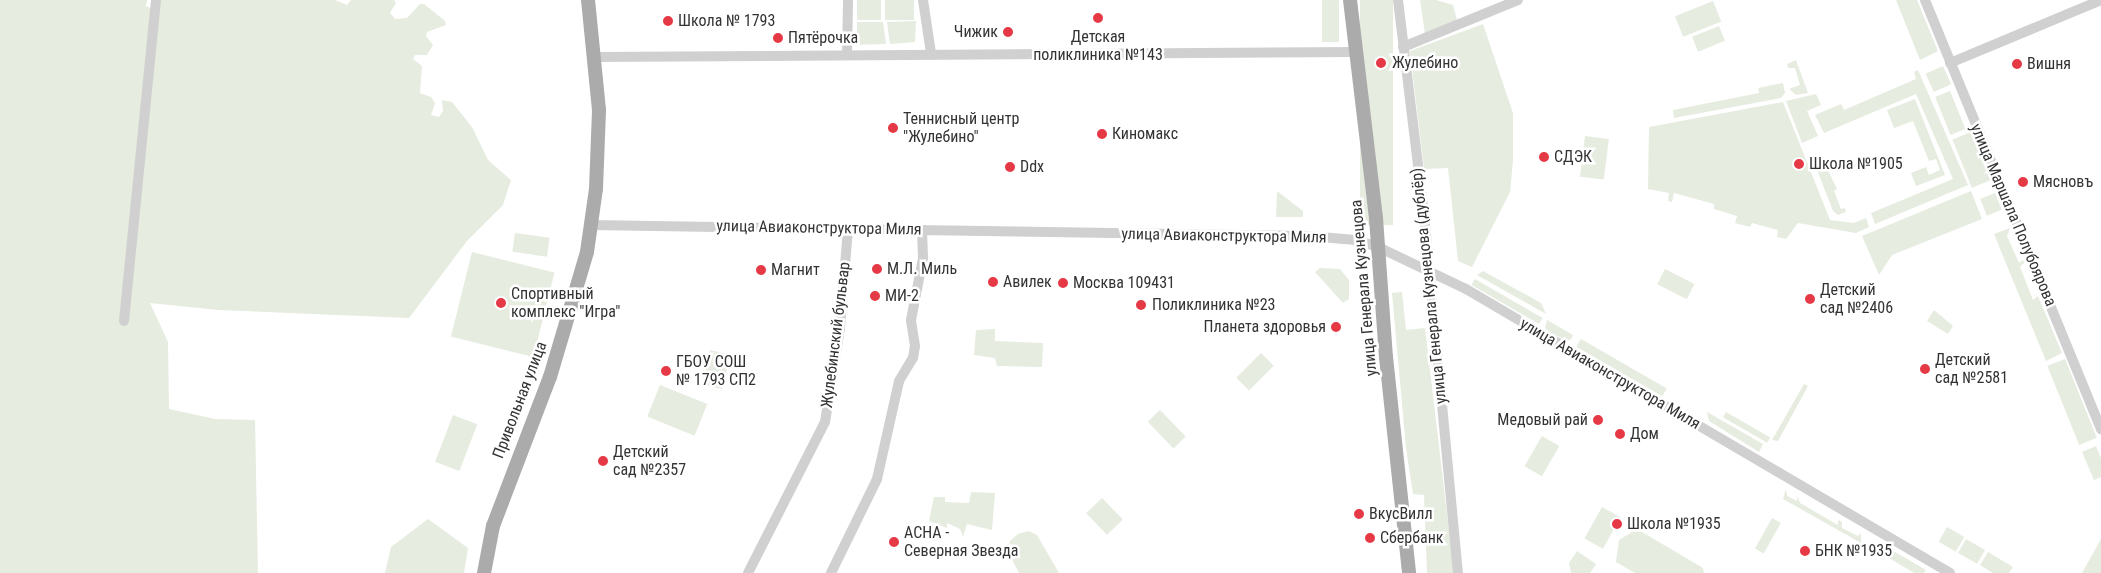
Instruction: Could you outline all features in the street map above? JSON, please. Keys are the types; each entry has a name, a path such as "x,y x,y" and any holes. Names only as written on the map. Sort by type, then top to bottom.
{"main road":[{"name":"Привольная улица","path":"484,573 503,495 550,377 587,252 596,189 599,110 588,0"},
{"name":"улица Генерала Кузнецова","path":"1350,0 1358,52 1409,573"}],"street":[{"path":"124,321 156,0"},
{"path":"848,0 848,54"},
{"path":"923,0 931,53"},
{"name":"улица Генерала Кузнецова (дублёр)","path":"1398,0 1429,270 1458,573"},
{"path":"1403,47 1518,0"},
{"name":"улица Маршала Полубоярова","path":"1925,0 2101,429"},
{"path":"1950,63 2101,0"},
{"path":"595,57 931,53 1358,52"},
{"name":"улица Авиаконструктора Миля","path":"590,225 1308,236 1356,240 1378,247 1429,270 1950,573"},
{"name":"Жулебинский бульвар","path":"748,573 825,422 840,328 848,229"},
{"path":"831,573 877,479 899,380 913,358 915,346 911,320 923,258 922,230"}],"shaded area":[{"path":"0,0 147,0 146,6 150,8 155,0 335,0 347,5 351,0 394,0 396,3 390,13 395,19 407,18 420,4 424,4 445,21 446,25 427,32 426,36 433,45 427,55 415,55 413,59 422,66 420,93 431,97 435,103 431,115 439,117 443,111 442,100 452,102 472,127 488,160 511,180 503,205 467,241 409,318 218,310 150,303 168,342 169,409 215,419 255,420 258,573 0,573"},
{"path":"857,0 881,0 881,20 857,20"},
{"path":"885,0 914,0 914,20 885,20"},
{"path":"1322,0 1339,0 1339,42 1322,42"},
{"path":"1360,0 1393,0 1393,225 1360,225"},
{"path":"1420,0 1436,0 1453,5 1457,20 1425,34"},
{"path":"1896,0 1917,0 1938,51 1920,60"},
{"path":"1713,1 1721,21 1683,37 1675,16"},
{"path":"916,21 915,42 890,44 887,22"},
{"path":"857,22 883,22 886,44 851,45 851,41 857,41"},
{"path":"1483,24 1513,113 1513,161 1510,192 1472,267 1458,261 1448,168 1424,169 1410,51"},
{"path":"1719,26 1725,41 1698,52 1692,37"},
{"path":"1796,60 1808,93 1796,95 1789,89 1800,85 1795,68 1788,68 1787,64"},
{"path":"1943,66 1951,84 1934,92 1926,74"},
{"path":"1918,70 1968,185 1875,224 1871,213 1953,179 1916,94 1824,133 1815,115 1841,104 1844,110 1916,79 1914,72"},
{"path":"1783,83 1785,93 1781,98 1674,118 1673,110 1759,93 1758,88"},
{"path":"1950,91 1965,129 1951,135 1935,97"},
{"path":"1816,94 1821,105 1807,111 1818,136 1802,143 1786,101"},
{"path":"1915,99 1945,175 1916,186 1911,173 1926,167 1929,175 1940,170 1936,159 1929,161 1913,121 1894,128 1887,110"},
{"path":"1783,102 1830,220 1854,223 1866,218 1869,227 1856,233 1798,223 1786,239 1777,237 1778,230 1752,223 1750,227 1735,223 1737,216 1714,209 1714,204 1674,193 1672,202 1668,201 1669,193 1648,189 1649,127"},
{"path":"1971,132 1990,180 1972,188 1952,139"},
{"path":"1585,136 1609,139 1604,180 1580,177"},
{"path":"1820,154 1837,189 1834,191 1841,209 1845,208 1846,212 1838,215 1833,211 1812,157"},
{"path":"1277,191 1303,211 1303,217 1276,217"},
{"path":"1971,191 1982,219 1892,255 1879,275 1862,236"},
{"path":"1995,193 2002,210 1987,216 1980,199"},
{"path":"2010,228 2007,236 2019,263 2023,260 2024,263 2020,267 2033,300 2038,296 2062,353 2046,361 1994,234"},
{"path":"515,233 550,238 547,257 512,252"},
{"name":"Спортивный комплекс \"Игра\"","path":"472,252 554,273 533,357 451,336"},
{"path":"1320,268 1340,269 1349,280 1349,299 1343,303 1315,272"},
{"path":"1665,269 1694,284 1687,299 1657,284"},
{"path":"1483,271 1541,303 1546,314 1477,275"},
{"path":"1475,279 1543,318 1539,324 1472,285"},
{"path":"1402,292 1406,330 1425,328 1454,573 1427,573 1424,495 1413,494 1406,448 1392,293"},
{"path":"1934,310 1953,326 1948,334 1927,321"},
{"path":"1547,320 1573,335 1572,338 1568,341 1551,333 1545,328"},
{"path":"995,329 995,341 1043,343 1042,367 997,366 995,358 974,355 976,330"},
{"path":"1581,339 1667,388 1662,396 1576,347"},
{"path":"710,350 730,355 722,389 702,384"},
{"path":"1261,353 1274,366 1249,390 1236,378"},
{"path":"2065,359 2097,438 2079,445 2047,366"},
{"path":"1804,384 1808,386 1778,441 1772,440"},
{"path":"660,385 707,404 695,436 647,417"},
{"path":"1160,410 1186,437 1173,448 1148,422"},
{"path":"1707,412 1763,444 1759,452 1709,421"},
{"path":"1726,412 1770,438 1767,443 1723,417"},
{"path":"453,415 477,424 459,471 435,462"},
{"path":"1542,436 1559,446 1542,476 1524,466"},
{"path":"2096,446 2101,458 2101,477 2094,480 2082,452"},
{"path":"1786,489 1787,496 1797,501 1797,496 1800,503 1838,525 1838,520 1842,522 1842,528 1858,536 1861,533 1861,543 1783,499"},
{"path":"971,492 995,493 992,530 967,524 963,537 960,529 947,523 947,528 929,521 934,497 945,497 945,502 969,503"},
{"path":"1102,498 1123,520 1107,535 1086,513"},
{"path":"1602,507 1620,517 1603,549 1585,538"},
{"path":"1772,518 1781,523 1764,553 1755,549"},
{"path":"428,519 468,548 464,573 385,573 391,547"},
{"path":"1947,527 1964,537 1956,552 1938,542"},
{"path":"1637,529 1703,568 1704,573 1635,573 1616,562 1619,540"},
{"path":"1029,531 1037,535 1059,573 1019,573 1008,552 1010,541 1018,534"},
{"path":"1966,539 1985,550 1977,564 1958,553"},
{"path":"2101,539 2101,573 2082,573"},
{"path":"1878,542 1926,570 1924,573 1914,573 1874,549"},
{"path":"1577,551 1596,564 1590,573 1571,573 1569,563"},
{"path":"1988,552 2013,567 2009,573 1993,573 1980,565"}],"place":[{"name":"Детская поликлиника №143","path":"1098,18"},
{"name":"Школа № 1793","path":"668,21"},
{"name":"Чижик","path":"1008,32"},
{"name":"Пятёрочка","path":"778,38"},
{"name":"Жулебино","path":"1381,63"},
{"name":"Вишня","path":"2017,64"},
{"name":"Теннисный центр \"Жулебино\"","path":"893,128"},
{"name":"Киномакс","path":"1102,134"},
{"name":"СДЭК","path":"1544,157"},
{"name":"Школа №1905","path":"1799,164"},
{"name":"Ddx","path":"1010,167"},
{"name":"Мясновъ","path":"2023,182"},
{"name":"М.Л. Миль","path":"877,269"},
{"name":"Магнит","path":"761,270"},
{"name":"Авилек","path":"993,282"},
{"name":"Москва 109431","path":"1063,283"},
{"name":"МИ-2","path":"875,296"},
{"name":"Детский сад №2406","path":"1810,299"},
{"name":"Спортивный комплекс \"Игра\"","path":"501,303"},
{"name":"Поликлиника №23","path":"1141,305"},
{"name":"Планета здоровья","path":"1336,327"},
{"name":"Детский сад №2581","path":"1925,369"},
{"name":"ГБОУ СОШ № 1793 СП2","path":"666,371"},
{"name":"Медовый рай","path":"1598,420"},
{"name":"Дом","path":"1620,434"},
{"name":"Детский сад №2357","path":"603,461"},
{"name":"ВкусВилл","path":"1359,514"},
{"name":"Школа №1935","path":"1617,524"},
{"name":"Сбербанк","path":"1370,538"},
{"name":"АСНА - Северная Звезда","path":"894,542"},
{"name":"БНК №1935","path":"1805,551"}]}
